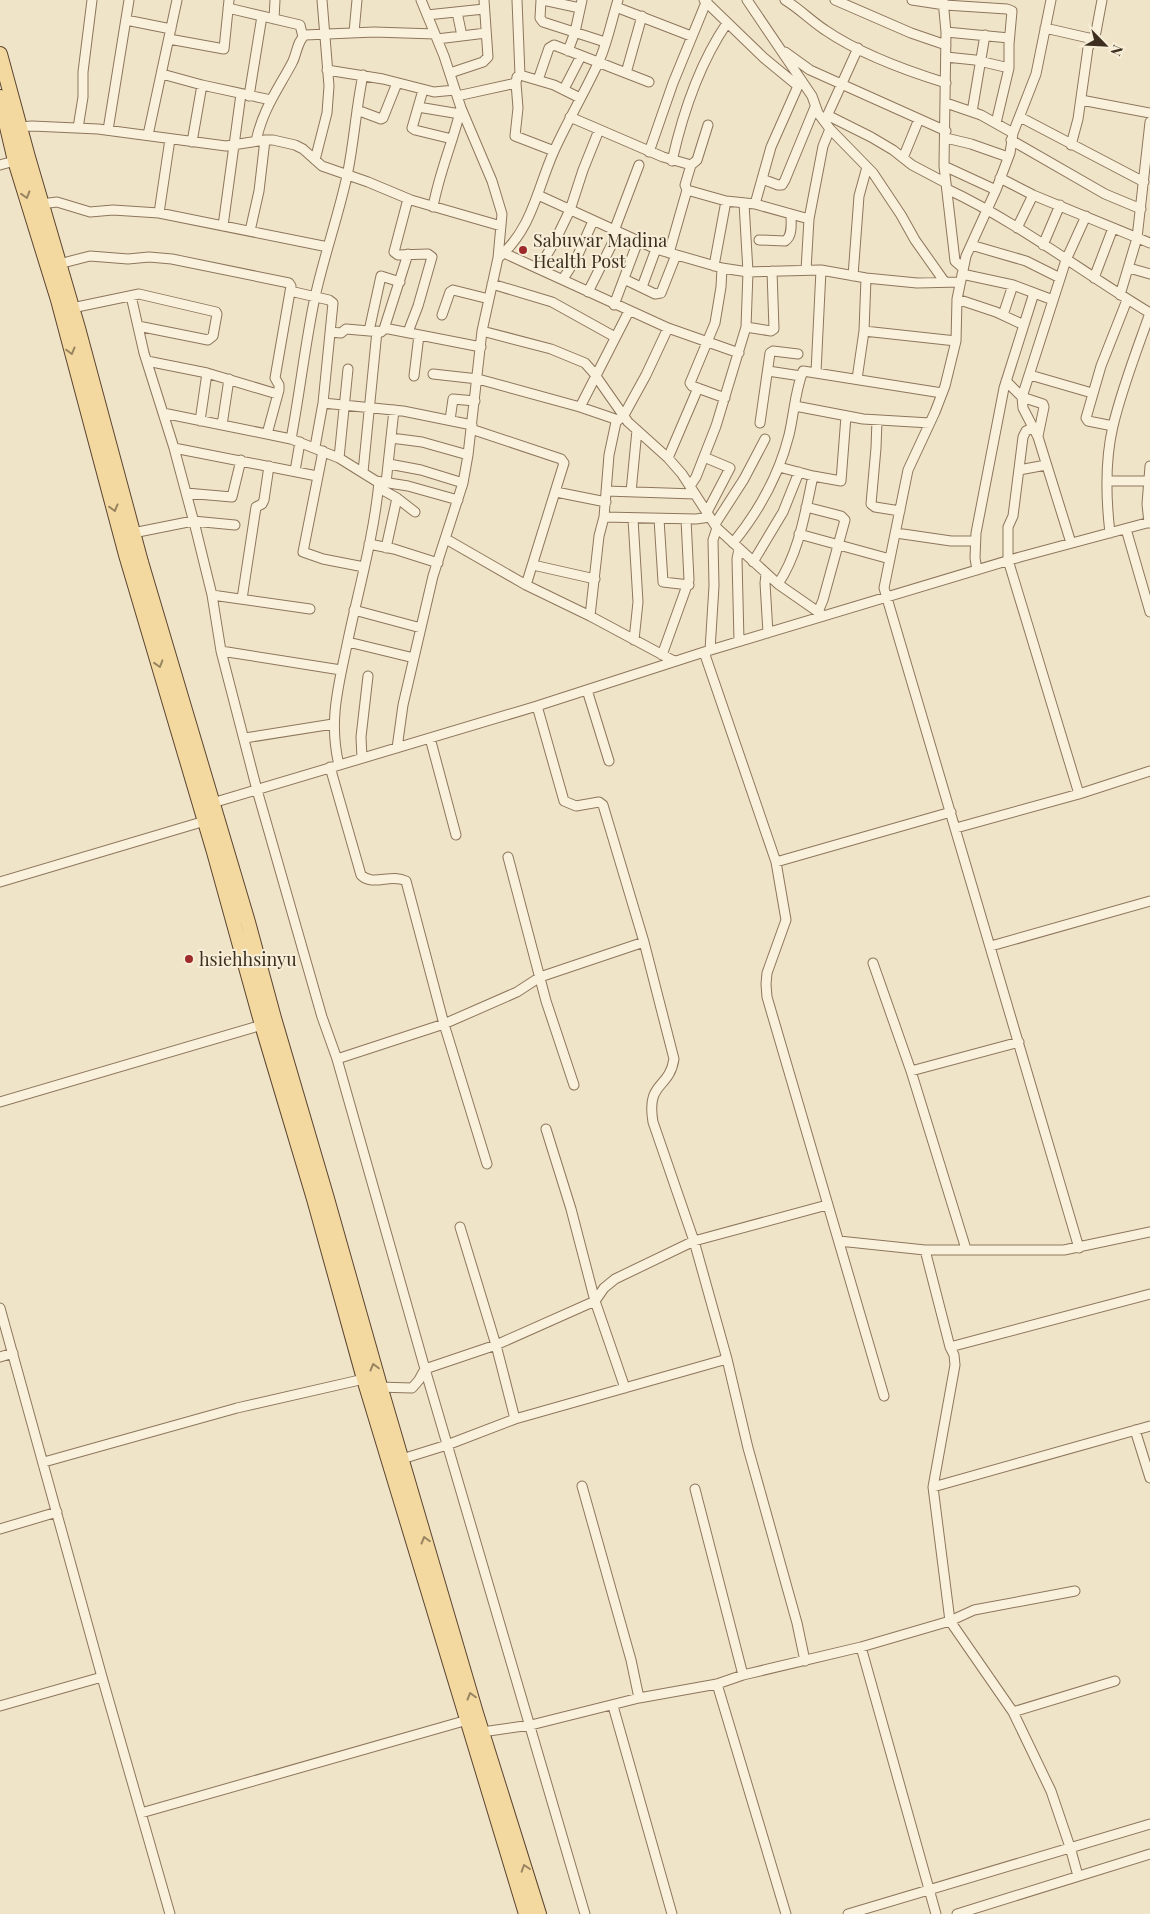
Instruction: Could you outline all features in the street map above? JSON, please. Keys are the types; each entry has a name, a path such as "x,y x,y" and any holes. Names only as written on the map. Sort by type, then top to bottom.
{"main road":[{"path":"0,54 20,128 22,159 126,555 207,804 248,922 274,1018 329,1204 370,1385 402,1459 526,1914"},
{"path":"0,97 22,159 41,204 72,308 207,804 205,821 262,1025 472,1719 482,1732 539,1914"}],"street":[{"path":"78,128 83,97 83,72 92,0"},
{"path":"108,130 129,0"},
{"path":"148,135 177,0"},
{"path":"274,19 275,0"},
{"path":"315,160 327,113 329,86 322,0"},
{"path":"354,32 357,0"},
{"path":"421,0 450,73 460,111 501,206 501,256"},
{"path":"517,0 518,108 515,136 554,151"},
{"path":"568,51 575,32 581,4 542,0 540,18 543,22 575,32 606,42"},
{"path":"649,152 706,0 764,58 800,83"},
{"path":"747,0 782,51 800,83 814,99 815,107 830,130 867,167 886,192 915,240 944,281"},
{"path":"785,0 804,12 824,29 858,48 918,74 946,83"},
{"path":"835,0 911,33 946,45"},
{"path":"912,0 1012,11 1009,38 1009,68 996,123"},
{"path":"1051,0 1036,74 1012,136 1008,157 996,190 971,245 962,275 957,299 956,341 942,393 908,470 884,588 1079,1248"},
{"path":"1071,145 1078,119 1088,48 1093,39 1102,0"},
{"path":"944,3 946,32 946,134 944,166 955,261 962,275"},
{"path":"126,20 224,50 228,4 262,16 300,25 303,37 292,62 263,115 260,141 259,191 250,231"},
{"path":"427,15 457,12 484,4 487,60 450,73"},
{"path":"397,748 403,705 421,628 438,563 463,483 478,379 482,331 492,284 501,256 526,223 533,210 554,151 598,63 617,4 691,36"},
{"path":"457,12 462,36"},
{"path":"223,226 234,146 262,16"},
{"path":"626,73 642,16"},
{"path":"672,161 679,130 694,85 716,39 727,23"},
{"path":"1045,28 1093,39"},
{"path":"303,37 354,32 436,36 462,36 486,33"},
{"path":"946,32 1009,38"},
{"path":"972,112 984,35"},
{"path":"538,80 552,45 649,82"},
{"path":"858,48 828,114 829,116 893,150 920,170 1017,228 1150,313 1129,372 1113,426 1108,481 1110,533"},
{"path":"782,51 810,70 919,119 946,134 1008,157"},
{"path":"564,89 581,56"},
{"path":"946,57 1009,68"},
{"path":"327,70 363,75 434,92 456,93 518,79 538,80 564,89 580,98"},
{"path":"162,74 270,100"},
{"path":"295,471 296,441 315,297 347,176 363,75"},
{"path":"357,110 380,119 383,118 397,82"},
{"path":"755,204 771,147 800,83"},
{"path":"192,142 202,85"},
{"path":"423,90 412,128 452,139"},
{"path":"1081,100 1150,113"},
{"path":"946,103 996,123 1012,136 1105,194 1141,209"},
{"path":"418,107 460,111"},
{"path":"762,179 778,185 782,184 785,180 815,107"},
{"path":"433,208 440,174 460,111"},
{"path":"570,117 649,152 672,161 691,165"},
{"path":"1020,117 1144,182"},
{"path":"902,158 919,119"},
{"path":"1113,426 1086,420 1092,393 1114,332 1124,297 1129,268 1138,238 1150,122"},
{"path":"624,279 656,294 661,293 673,254 687,190 684,185 691,165 697,160 708,125"},
{"path":"20,128 32,126 108,130 234,146 260,141 295,145 303,148 322,166 347,176 368,182 433,208 500,226"},
{"path":"539,268 570,210 599,130"},
{"path":"806,270 809,219 823,146 830,130"},
{"path":"159,213 170,139"},
{"path":"0,166 22,159"},
{"path":"588,292 616,231 638,165"},
{"path":"944,166 996,190"},
{"path":"853,276 860,196 867,167"},
{"path":"1000,178 1060,206 1150,243"},
{"path":"687,190 726,201 755,204 809,219"},
{"path":"1017,228 1033,194"},
{"path":"538,195 656,249 718,267 748,272 821,270 866,278 917,282 944,281 962,275 1013,285 1053,300"},
{"path":"408,199 394,252 398,255 428,254 432,257 418,306 408,332"},
{"path":"725,398 690,383 716,323 721,286 718,267 726,201"},
{"path":"41,204 57,202 90,212 113,210 159,213 328,246"},
{"path":"692,490 725,398 746,326 748,272 744,203"},
{"path":"1043,245 1060,206"},
{"path":"759,240 785,241 788,239 790,236 791,214"},
{"path":"1072,543 1038,437 1023,408 1022,397 1066,260 1086,216"},
{"path":"563,279 577,257 593,221"},
{"path":"1094,278 1113,228"},
{"path":"614,304 638,241"},
{"path":"971,245 1026,261 1060,278"},
{"path":"642,288 656,249"},
{"path":"377,330 400,282 408,254"},
{"path":"59,264 90,256 128,260 149,257 172,259 289,282 291,286 275,378 279,385 278,394 267,434"},
{"path":"501,256 539,268 668,328 739,353"},
{"path":"1129,268 1150,274"},
{"path":"816,372 821,270"},
{"path":"746,326 771,331 774,329 772,271"},
{"path":"363,472 377,330 380,276 400,282"},
{"path":"857,379 864,331 866,278"},
{"path":"492,284 552,302 615,337"},
{"path":"1003,315 1013,285"},
{"path":"442,314 450,292 453,290 489,299"},
{"path":"290,291 329,300 333,303 317,476 303,552 323,559 364,567"},
{"path":"977,570 975,541 1006,381 1034,293"},
{"path":"72,308 146,295 216,312 217,314 212,336 208,340 138,326"},
{"path":"132,296 147,361 194,521 212,595 221,651 257,790 585,1914"},
{"path":"957,299 1003,315 1024,325"},
{"path":"580,407 629,311"},
{"path":"590,616 599,536 606,502 613,434 646,375 668,328"},
{"path":"330,332 342,333 346,329 408,332 481,347"},
{"path":"482,331 551,349 585,363 596,375 621,417 668,458 712,520 736,546 778,584 821,614"},
{"path":"864,331 956,341"},
{"path":"414,376 419,334"},
{"path":"760,423 771,351 798,354"},
{"path":"147,361 207,373 278,394"},
{"path":"339,458 348,369"},
{"path":"768,370 801,376"},
{"path":"739,641 736,546 760,506 779,467 790,432 794,406 804,370 942,393"},
{"path":"200,420 207,373"},
{"path":"433,374 478,379 621,417"},
{"path":"1030,375 1092,393"},
{"path":"222,425 229,379"},
{"path":"1006,381 1022,397 1043,404 1038,437"},
{"path":"668,458 698,388"},
{"path":"450,420 452,399 475,401"},
{"path":"323,403 394,410 450,420 561,459 564,463 526,586"},
{"path":"794,406 877,420 930,423"},
{"path":"394,410 389,464 381,484 335,704 334,766 360,875 370,880 397,878 406,880 444,1024 487,1164"},
{"path":"163,413 267,434 319,449 363,472 415,512"},
{"path":"779,467 841,481 846,416"},
{"path":"877,420 871,504 875,507 900,511"},
{"path":"1034,427 1024,434 1013,516 1008,527 1008,560 1079,794"},
{"path":"631,492 637,430"},
{"path":"391,438 422,442 468,455"},
{"path":"712,520 744,479 764,439"},
{"path":"174,448 317,476"},
{"path":"704,457 730,468 712,520 714,586 707,651 776,862 786,920 767,974 767,996 884,1396"},
{"path":"186,493 232,497 241,460"},
{"path":"389,464 416,468 463,483"},
{"path":"1019,470 1046,465"},
{"path":"242,599 256,507 262,504 264,500 269,466"},
{"path":"207,804 537,706 674,661 768,633 821,614 888,597 1008,560 1150,522 1147,504 1150,466"},
{"path":"753,562 783,512 800,472"},
{"path":"778,584 796,548 813,476"},
{"path":"1108,481 1148,481"},
{"path":"381,484 408,486 458,500"},
{"path":"606,492 692,490"},
{"path":"556,492 606,502"},
{"path":"386,548 397,498"},
{"path":"806,507 844,518 845,520 823,600 821,614"},
{"path":"604,517 712,520"},
{"path":"633,519 638,602 634,640"},
{"path":"659,519 663,582 689,585"},
{"path":"662,655 689,585 686,519"},
{"path":"133,534 194,521 235,525"},
{"path":"1126,529 1150,612"},
{"path":"896,533 951,541 975,541"},
{"path":"799,534 890,560"},
{"path":"446,539 526,586 590,616 674,661"},
{"path":"369,544 438,563"},
{"path":"533,565 595,579"},
{"path":"766,574 768,633"},
{"path":"212,595 310,609"},
{"path":"354,610 421,628"},
{"path":"348,642 414,658"},
{"path":"221,651 341,670"},
{"path":"362,758 361,737 368,676"},
{"path":"587,690 609,761"},
{"path":"537,706 564,801 576,806 599,802 603,805 644,942 674,1059 669,1075 652,1096 653,1122 694,1241 727,1359 748,1448 797,1623 805,1661"},
{"path":"245,738 334,724"},
{"path":"430,738 456,835"},
{"path":"956,828 1079,794 1150,770"},
{"path":"776,862 951,812"},
{"path":"0,882 205,821"},
{"path":"508,857 540,977 574,1085"},
{"path":"991,946 1150,901"},
{"path":"337,1059 444,1024 517,992 540,977 644,942"},
{"path":"873,963 911,1071 966,1249"},
{"path":"0,1102 262,1025"},
{"path":"911,1071 1019,1042"},
{"path":"546,1129 571,1209 595,1301 625,1388"},
{"path":"44,1462 237,1408 370,1385 412,1388 425,1369 496,1345 595,1301 604,1288 615,1280 694,1241 827,1205"},
{"path":"460,1227 496,1345 515,1419"},
{"path":"839,1241 925,1250 1064,1250 1150,1232"},
{"path":"925,1250 950,1347 954,1355 955,1365 933,1488 950,1622 1013,1712 1051,1791 1078,1876"},
{"path":"950,1347 1150,1294"},
{"path":"0,1308 102,1678 170,1914"},
{"path":"0,1356 13,1353"},
{"path":"402,1459 447,1445 515,1419 727,1359"},
{"path":"933,1488 1150,1426"},
{"path":"1135,1430 1150,1478"},
{"path":"582,1486 631,1660 639,1698"},
{"path":"695,1489 743,1675"},
{"path":"0,1529 57,1512"},
{"path":"482,1732 530,1725 613,1706 639,1698 717,1684 743,1675 861,1647 950,1622 974,1610 1075,1591"},
{"path":"861,1647 936,1914"},
{"path":"0,1706 102,1678"},
{"path":"1013,1712 1115,1681"},
{"path":"717,1684 786,1914"},
{"path":"613,1706 672,1914"},
{"path":"141,1813 472,1719"},
{"path":"848,1914 1150,1824"},
{"path":"957,1914 1150,1854"}],"place":[{"name":"Sabuwar Madina Health Post","path":"523,250"},
{"name":"hsiehhsinyu","path":"189,959"}]}
